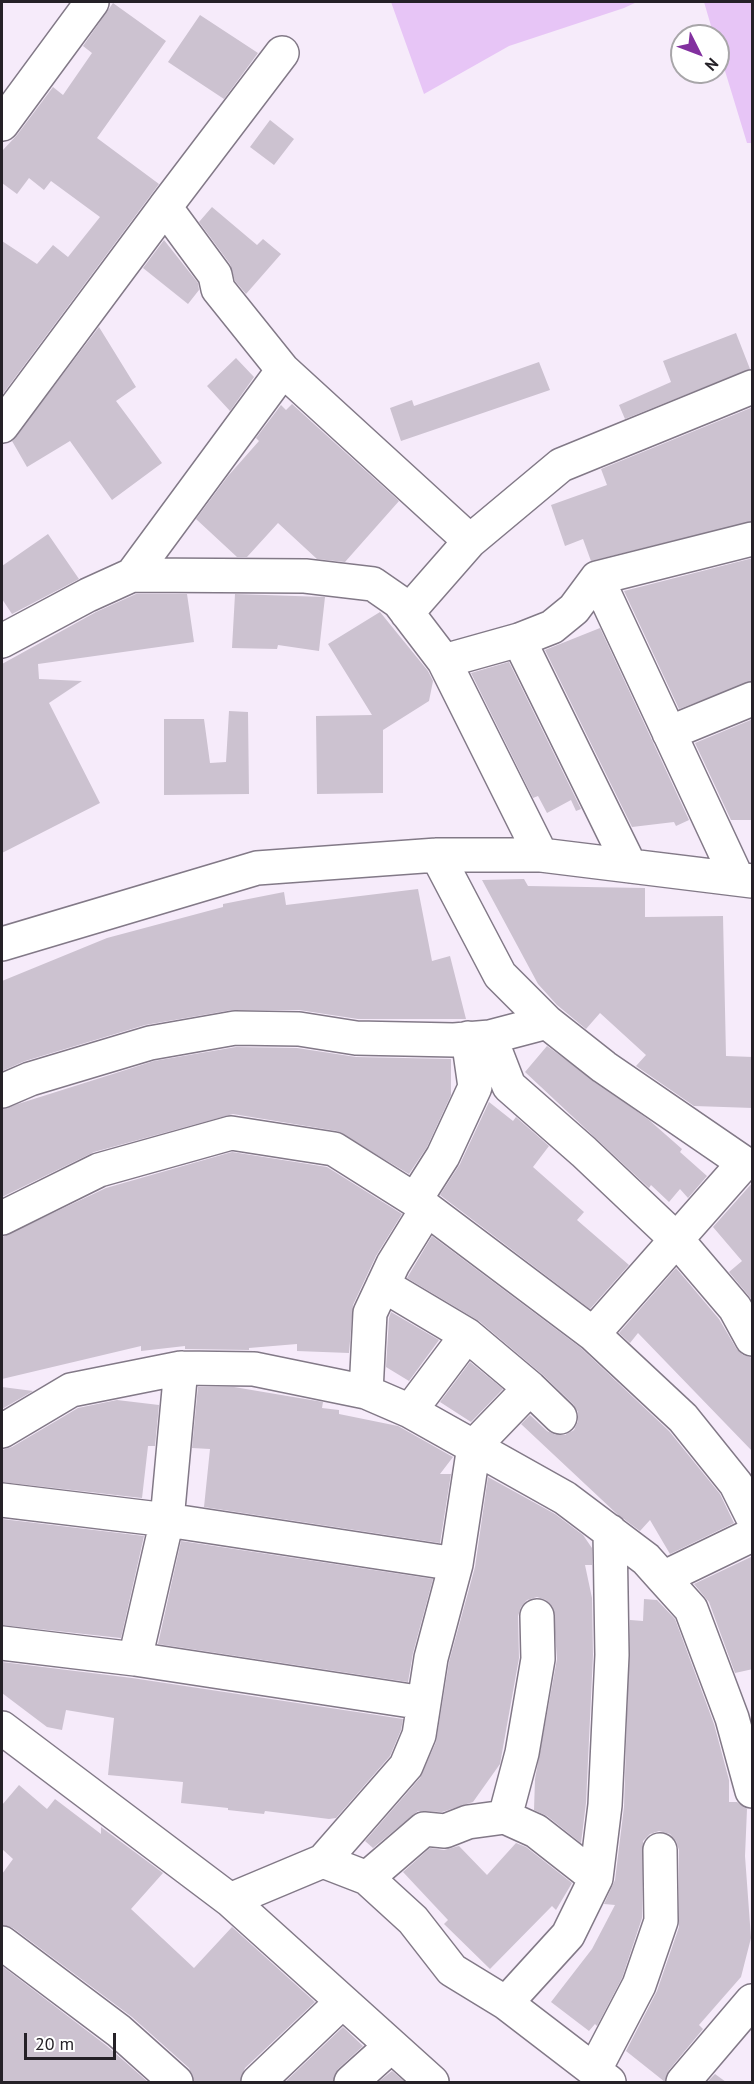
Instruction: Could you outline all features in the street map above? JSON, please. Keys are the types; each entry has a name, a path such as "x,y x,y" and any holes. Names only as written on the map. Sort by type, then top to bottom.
{"street":[{"path":"2,124 92,2"},
{"path":"2,426 282,53"},
{"path":"165,207 214,275 218,289 283,370 470,541"},
{"path":"132,575 283,370"},
{"path":"407,613 470,541 561,465 753,387"},
{"path":"444,661 519,640 552,627 574,609 597,578 753,539"},
{"path":"3,638 132,575 210,573 306,576 373,584 399,602 444,661 541,855"},
{"path":"2,944 256,868 437,855 541,855 745,879 737,845 669,733 597,578"},
{"path":"519,640 630,866"},
{"path":"669,733 753,699"},
{"path":"437,855 500,975 547,1022 604,1067 750,1166 677,1240 593,1334"},
{"path":"2,1091 30,1079 150,1043 235,1028 299,1029 356,1038 479,1037 547,1022"},
{"path":"366,1392 370,1313 476,1086 479,1037"},
{"path":"479,1037 509,1086 677,1240 735,1308 753,1340"},
{"path":"2,1218 99,1170 231,1132 334,1149 421,1204 593,1334 683,1418 736,1484 753,1516"},
{"path":"383,1284 467,1335 530,1388 560,1417"},
{"path":"410,1411 467,1335"},
{"path":"135,1659 167,1520 181,1368"},
{"path":"2,1431 71,1389 181,1368 254,1369 366,1392 410,1411 565,1498 646,1559 691,1609 732,1718 753,1791"},
{"path":"230,1900 323,1861 406,1766 419,1735 431,1658 456,1564 474,1446 530,1388"},
{"path":"2,1500 167,1520 456,1564"},
{"path":"506,2003 568,1935 596,1878 605,1804 612,1655 610,1531"},
{"path":"663,1578 753,1535"},
{"path":"505,1817 522,1753 538,1659 537,1616"},
{"path":"2,1642 135,1659 424,1703"},
{"path":"2,1728 230,1900 432,2082"},
{"path":"367,1878 424,1829 445,1831 468,1822 505,1817 536,1831 596,1878"},
{"path":"323,1861 367,1878 413,1920 452,1970 506,2003 601,2077 639,1985 661,1921 660,1850"},
{"path":"2,1943 119,2031 176,2082"},
{"path":"683,2082 753,2001"},
{"path":"258,2082 342,2002"},
{"path":"351,2082 391,2046"}],"shaded area":[{"path":"391,2 637,2 509,46 424,94"},
{"path":"704,2 752,2 752,143 747,143 729,84 730,24 710,24"}],"building":[{"path":"113,3 166,41 97,138 159,184 2,395 2,241 37,264 53,245 68,257 100,217 51,181 44,190 29,178 17,194 2,183 2,151 53,87 63,95 92,53 83,46"},
{"path":"200,15 258,53 224,99 168,62"},
{"path":"270,120 294,139 274,165 250,147"},
{"path":"212,207 257,245 263,239 281,254 246,294 235,281 230,264 199,222"},
{"path":"164,240 198,283 199,290 188,304 143,268"},
{"path":"99,327 136,387 116,401 162,463 112,500 70,441 27,467 12,441"},
{"path":"736,333 750,369 625,419 619,405 671,382 663,361"},
{"path":"236,358 254,377 230,411 207,386"},
{"path":"539,362 550,390 401,441 390,408 412,400 414,406"},
{"path":"292,404 399,501 345,562 317,559 278,523 247,557 237,557 196,519 228,476 259,441 256,438 281,405 286,410"},
{"path":"753,407 753,521 591,561 583,539 565,546 551,505 607,485 601,469"},
{"path":"48,534 79,579 12,614 2,599 2,566"},
{"path":"753,558 753,681 679,709 624,591"},
{"path":"136,594 187,594 194,642 38,664 39,679 82,681 49,703 100,803 2,853 2,664 96,612"},
{"path":"235,594 325,597 319,651 278,645 277,649 232,648"},
{"path":"380,612 428,671 433,681 429,701 383,730 383,793 317,794 316,716 372,715 328,644"},
{"path":"600,628 689,820 676,826 674,822 632,827 545,650"},
{"path":"509,662 581,809 576,811 571,800 547,813 538,796 533,798 471,673"},
{"path":"229,711 248,712 249,794 164,795 164,719 204,719 210,763 226,762"},
{"path":"753,719 753,820 731,820 695,743"},
{"path":"524,879 528,886 645,888 645,917 723,916 726,1056 753,1057 753,1108 694,1106 636,1066 646,1055 600,1013 586,1029 557,1005 538,984 482,880"},
{"path":"418,889 432,961 450,956 466,1019 358,1019 299,1010 232,1010 145,1025 25,1061 2,1071 2,981 107,938 223,907 223,904 284,892 286,905"},
{"path":"547,1046 649,1120 682,1149 680,1152 707,1176 688,1198 680,1189 669,1202 651,1185 649,1188 525,1072"},
{"path":"236,1047 297,1048 356,1057 451,1059 451,1095 427,1147 409,1174 337,1131 233,1114 94,1152 2,1197 2,1109 154,1061"},
{"path":"489,1102 513,1121 516,1117 549,1146 533,1167 584,1212 577,1220 629,1265 590,1309 440,1195 460,1164"},
{"path":"232,1152 327,1167 402,1214 376,1256 353,1305 349,1353 297,1351 297,1344 249,1348 249,1350 185,1349 185,1346 141,1351 141,1346 2,1379 2,1237 106,1188"},
{"path":"753,1182 753,1301 729,1272 742,1261 713,1227"},
{"path":"432,1236 581,1348 669,1431 720,1494 734,1523 670,1554 650,1520 640,1531 617,1514 521,1424 530,1415 547,1431 556,1435 565,1435 574,1430 578,1421 578,1412 573,1404 543,1375 479,1321 407,1278"},
{"path":"676,1268 719,1319 736,1348 743,1355 753,1358 753,1452 638,1333 630,1343 619,1333"},
{"path":"391,1312 439,1340 409,1381 386,1367"},
{"path":"470,1362 503,1389 471,1422 440,1402"},
{"path":"2,1387 33,1391 2,1409"},
{"path":"198,1387 234,1387 323,1402 322,1408 339,1410 339,1414 398,1426 453,1457 440,1474 451,1474 440,1543 204,1507 210,1449 192,1448"},
{"path":"117,1400 159,1405 155,1446 148,1446 142,1498 2,1482 2,1450 12,1447 78,1408"},
{"path":"488,1477 555,1514 583,1535 592,1548 592,1565 585,1565 592,1598 593,1655 586,1803 581,1843 547,1816 534,1810 535,1779 557,1659 553,1607 546,1600 537,1597 527,1600 518,1616 519,1658 500,1764 473,1802 442,1812 418,1811 373,1848 365,1841 420,1778 436,1742 449,1662 475,1567"},
{"path":"2,1519 144,1536 121,1638 2,1625"},
{"path":"181,1541 433,1579 413,1653 408,1682 158,1644"},
{"path":"753,1556 753,1669 735,1673 709,1602 694,1584"},
{"path":"644,1599 657,1600 675,1619 714,1724 729,1780 729,1802 737,1802 747,1809 745,1856 751,1938 741,1977 699,2025 703,2029 669,2070 665,2082 626,2051 657,1991 679,1927 679,1850 670,1834 659,1831 650,1834 643,1841 642,1918 622,1978 597,2026 595,2024 589,2031 551,2002 592,1949 615,1905 604,1904 615,1880 624,1807 630,1620 643,1621"},
{"path":"2,1662 132,1678 403,1719 390,1756 336,1818 228,1810 228,1808 181,1803 183,1782 108,1775 114,1718 66,1710 62,1730 47,1727 2,1693"},
{"path":"19,1785 47,1809 55,1799 101,1834 101,1827 163,1873 131,1909 194,1968 232,1927 315,2002 245,2068 240,2082 194,2082 189,2068 132,2017 13,1928 2,1925 2,1874 13,1859 2,1849 2,1805"},
{"path":"516,1843 526,1847 572,1883 556,1910 552,1906 490,1969 444,1924 448,1920 403,1872 430,1848 444,1850 459,1846 487,1875"},
{"path":"2,1966 107,2046 148,2082 2,2082"},
{"path":"343,2027 363,2046 338,2069 333,2082 285,2082"},
{"path":"392,2071 405,2082 378,2082"},
{"path":"715,2074 726,2082 707,2082"}]}
